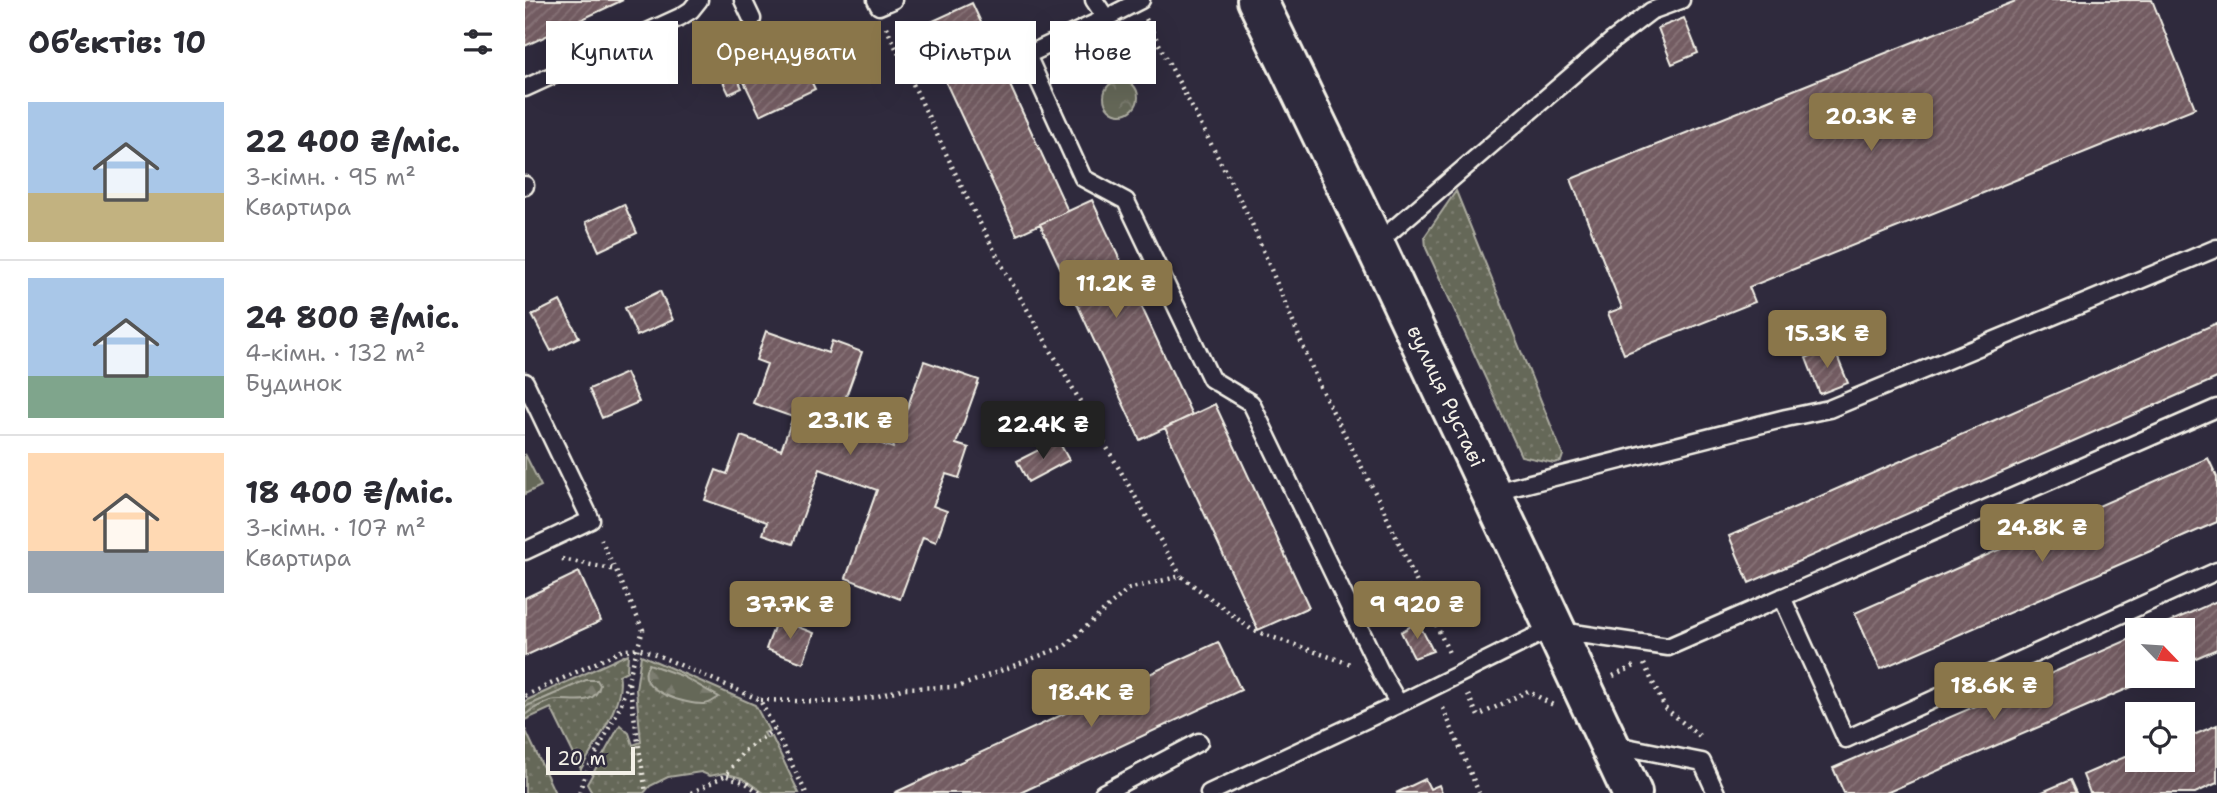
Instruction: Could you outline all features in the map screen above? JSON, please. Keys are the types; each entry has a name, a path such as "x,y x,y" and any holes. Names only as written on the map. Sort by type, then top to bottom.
{"main road":[{"name":"вулиця Руставі","path":"1257,0 1632,793"}],"lane":[{"path":"525,88 680,17 691,10 699,0"},
{"path":"743,0 752,19"},
{"path":"1094,0 1106,18"},
{"path":"1375,245 1613,40 1651,11 1682,0"},
{"path":"1139,1 1027,55 1083,178 1126,201 1211,379 1251,403 1399,704"},
{"path":"1491,493 1829,409 2217,248"},
{"path":"525,382 591,520 525,551"},
{"path":"1209,793 1556,629 1668,647 2217,408"},
{"path":"1782,597 1846,739 2217,571"},
{"path":"1103,793 1199,743"},
{"path":"1609,743 1702,762 1716,793"}],"path":[{"path":"1139,1 1250,219 1320,387 1380,502 1478,716 1528,691 1555,706"},
{"path":"883,2 884,23 1005,271 1181,576 1252,630 1383,675"},
{"path":"752,19 758,29 767,30 884,23"},
{"path":"579,793 585,775 620,707 643,630 591,520"},
{"path":"551,557 616,570"},
{"path":"525,696 621,651 638,648 760,700 835,702 875,697 905,688 958,687 1065,646 1128,589 1181,576"},
{"path":"1605,680 1643,662 1665,708 1706,741"},
{"path":"1458,673 1441,704 1479,793"},
{"path":"629,678 646,793"},
{"path":"760,700 806,793"},
{"path":"691,793 726,775 744,751 775,729"},
{"path":"726,775 746,783 760,793"}],"green space":[{"path":"1111,84 1131,84 1138,97 1133,109 1121,114 1109,109 1104,97"},
{"path":"1456,191 1563,455 1561,461 1554,463 1521,456 1426,248 1425,236"},
{"path":"525,454 541,486 525,494"},
{"path":"628,654 627,671 619,675 620,686 613,710 581,769 551,708 525,720 525,701"},
{"path":"641,655 755,705 769,731 764,733 767,738 772,737 799,793 764,793 742,778 724,773 710,776 701,772 668,777 650,786 644,793 592,793 587,784 620,725 629,733 633,745 641,742 636,689"},
{"path":"649,664 682,676 719,697 708,703 696,704 663,694 648,681 645,673"},
{"path":"586,680 597,680 600,685 592,697 586,700 550,701 525,715 525,707"},
{"path":"525,729 555,793 525,793"}],"building":[{"path":"525,0 623,0 578,21 546,21 546,36 525,46"},
{"path":"2018,0 2152,0 2195,108 1749,287 1755,302 1624,354 1608,313 1622,308 1571,179"},
{"path":"972,3 980,21 933,21"},
{"path":"1684,18 1698,53 1672,64 1658,28"},
{"path":"724,84 740,84 742,88 729,94"},
{"path":"745,84 813,84 815,89 760,115"},
{"path":"947,84 1009,84 1068,211 1017,235"},
{"path":"1092,200 1192,415 1140,440 1040,224"},
{"path":"624,204 637,233 599,251 586,222"},
{"path":"660,291 673,320 637,336 625,308"},
{"path":"560,301 579,337 551,351 532,315"},
{"path":"2217,323 2217,378 1749,583 1729,536"},
{"path":"766,331 828,353 832,341 862,352 835,427 893,448 924,361 979,380 956,444 969,448 959,478 946,474 933,506 947,511 936,542 923,537 900,599 846,578 877,490 820,469 793,544 763,534 767,522 705,500 716,470 727,474 741,436 781,450 793,417 753,403 767,364 756,360"},
{"path":"1833,346 1848,383 1820,394 1806,358"},
{"path":"626,373 639,402 602,418 589,389"},
{"path":"1215,404 1309,607 1258,630 1165,428"},
{"path":"1058,440 1069,460 1028,482 1017,461"},
{"path":"2208,458 2217,477 2217,522 1880,669 1855,613"},
{"path":"579,572 601,621 525,656 525,598"},
{"path":"2217,601 2217,649 2195,658 2195,618 2178,618"},
{"path":"777,619 814,633 803,663 766,649"},
{"path":"1418,622 1433,651 1414,658 1401,632"},
{"path":"2125,641 2125,688 2129,688 1886,793 1844,793 1833,768"},
{"path":"1218,642 1241,690 1020,793 894,793"},
{"path":"2217,725 2217,783 2195,793 2090,793 2083,775 2125,757 2125,772 2195,772 2195,734"},
{"path":"1425,779 1430,789 1439,785 1442,793 1396,793"},
{"path":"2070,780 2076,793 2040,793"}]}
